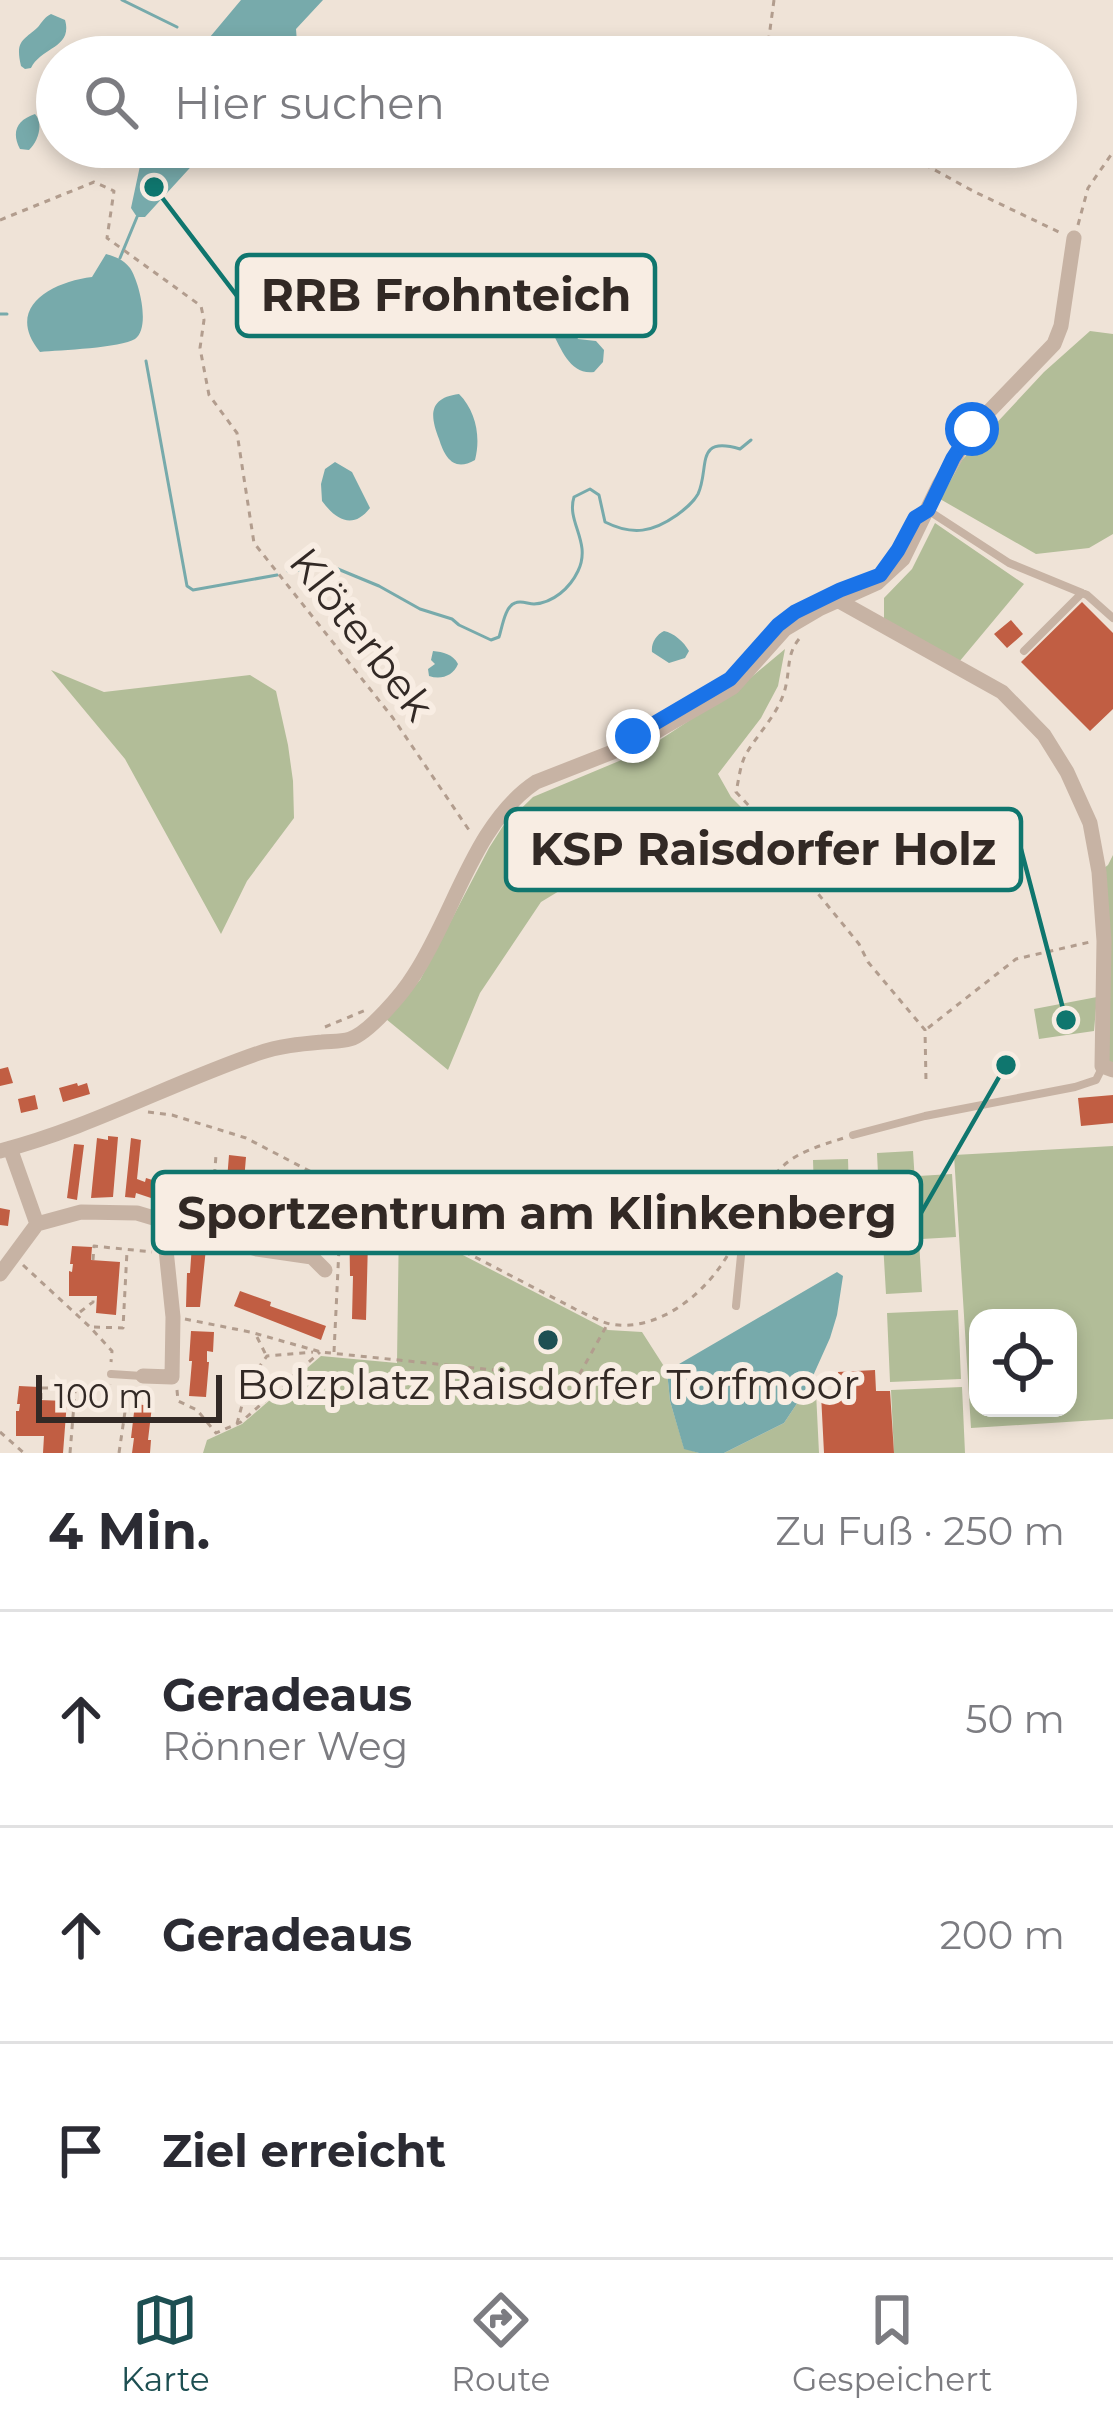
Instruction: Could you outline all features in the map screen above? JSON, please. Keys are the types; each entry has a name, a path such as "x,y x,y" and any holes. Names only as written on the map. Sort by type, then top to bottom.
{"street":[{"path":"37,1224 5,1150 263,1052 353,1039 414,976 483,844 522,792 536,782 638,742 718,696 733,687 785,629 878,583 903,559 972,429 1054,344 1074,238"},
{"path":"839,601 1001,692 1044,735 1067,772 1090,823 1099,872 1108,1068"},
{"path":"0,1274 37,1224 99,1211 137,1214 210,1237 312,1257 325,1270"},
{"path":"143,1376 172,1378 173,1317 163,1221"}],"lane":[{"path":"928,510 1009,563 1082,593 1113,618"},
{"path":"1024,651 1082,593"},
{"path":"853,1135 1075,1087 1096,1080 1108,1068"},
{"path":"736,1306 744,1225"},
{"path":"111,1374 143,1376"}],"path":[{"path":"769,36 774,0"},
{"path":"931,168 1074,238 1088,188 1113,152"},
{"name":"Klöterbek","path":"0,220 94,182 114,191 107,238 201,306 200,348 209,395 237,433 254,543 393,718 441,793 483,844"},
{"path":"800,638 787,663 786,688 769,723 743,758 736,792 782,841 868,962 926,1030 926,1082"},
{"path":"926,1030 1016,959 1104,941"},
{"path":"309,1029 332,1026 371,1008"},
{"path":"122,1109 172,1115 246,1138 608,1324 640,1325 680,1307 719,1272 770,1177 803,1150 853,1135"},
{"path":"210,1237 216,1155"},
{"path":"282,1253 285,1181"},
{"path":"334,1354 340,1208"},
{"path":"93,1260 94,1246 166,1251"},
{"path":"91,1328 123,1328 127,1251"},
{"path":"13,1257 112,1351 109,1390 41,1388 41,1399"},
{"path":"31,1285 37,1276"},
{"path":"77,1315 93,1302 93,1296"},
{"path":"173,1317 321,1352 494,1370 573,1386 608,1324"},
{"path":"255,1333 267,1357"},
{"path":"237,1424 248,1382 267,1357 321,1352"},
{"path":"172,1378 178,1401 196,1410 216,1433 237,1424 321,1352"},
{"path":"119,1453 128,1391 141,1392 143,1376"},
{"path":"70,1453 75,1390"},
{"path":"0,1432 25,1453"}],"green space":[{"path":"1090,331 1113,334 1113,534 1089,548 1036,554 940,499 962,460 1044,372"},
{"path":"935,523 1024,584 959,662 884,619 884,598 912,569"},
{"path":"785,649 778,686 761,718 718,774 745,811 622,853 541,902 480,993 448,1070 386,1019 420,980 503,826 533,797 643,751 737,689"},
{"path":"51,670 104,692 250,675 276,691 288,745 294,818 247,881 221,934 125,759"},
{"path":"1113,855 1113,1070 1102,1066 1099,872"},
{"path":"1097,997 1094,1031 1039,1039 1034,1009"},
{"path":"1113,1146 1113,1419 971,1428 970,1417 1077,1417 1077,1309 969,1309 969,1396 954,1155"},
{"path":"913,1151 917,1214 880,1216 877,1153"},
{"path":"848,1159 850,1224 815,1226 813,1160"},
{"path":"952,1174 956,1237 922,1239 918,1176"},
{"path":"399,1222 608,1330 642,1332 667,1371 684,1448 699,1453 203,1453 207,1440 242,1424 321,1356 397,1363"},
{"path":"918,1223 922,1292 886,1294 882,1225"},
{"path":"958,1310 961,1379 890,1382 887,1313"},
{"path":"808,1387 816,1392 819,1453 724,1453 784,1423"},
{"path":"962,1387 965,1453 894,1453 891,1390"}],"water":[{"path":"241,0 323,0 296,29 296,36 211,36"},
{"path":"51,14 65,20 64,36 36,36 36,61 25,69 19,57 22,42"},
{"path":"36,116 36,140 29,150 20,149 16,137 24,120"},
{"path":"140,168 190,168 145,217 137,217 131,208"},
{"path":"106,254 122,260 133,274 142,304 140,333 117,345 40,352 30,336 30,310 48,291 92,277"},
{"path":"568,317 578,339 596,341 604,350 603,362 594,372 573,365 552,332 557,318"},
{"path":"459,394 473,416 477,442 475,460 456,464 444,452 433,416 442,399"},
{"path":"335,462 352,472 370,508 357,519 339,517 322,501 325,469"},
{"path":"664,631 684,644 689,651 685,658 669,663 652,652"},
{"path":"433,651 453,658 458,664 453,672 429,676 428,669 435,664"},
{"path":"837,1272 843,1276 830,1338 808,1387 784,1423 724,1453 684,1449 667,1371"}],"building":[{"path":"1082,602 1113,633 1113,709 1090,731 1021,662"},
{"path":"1011,620 1023,634 1007,648 994,634"},
{"path":"8,1067 13,1083 0,1086 0,1069"},
{"path":"87,1083 90,1094 63,1102 59,1088"},
{"path":"35,1095 38,1109 21,1113 18,1099"},
{"path":"1113,1095 1113,1123 1081,1126 1078,1098"},
{"path":"108,1136 118,1137 113,1197 91,1198 97,1138 108,1140"},
{"path":"131,1138 141,1140 137,1179 181,1189 179,1193 204,1201 203,1221 136,1193 135,1198 125,1197"},
{"path":"74,1144 84,1145 77,1200 67,1198"},
{"path":"229,1155 246,1157 248,1229 231,1228"},
{"path":"349,1207 365,1207 366,1320 352,1319"},
{"path":"0,1208 10,1210 8,1226 0,1225"},
{"path":"192,1244 206,1248 200,1307 186,1307"},
{"path":"72,1246 92,1247 91,1260 120,1262 116,1315 96,1313 97,1296 69,1296"},
{"path":"240,1291 326,1326 321,1340 234,1306"},
{"path":"191,1331 214,1332 213,1352 207,1351 206,1397 189,1396"},
{"path":"875,1370 876,1391 890,1391 894,1453 824,1453 821,1394 840,1393 838,1372"},
{"path":"19,1386 39,1387 39,1400 67,1401 63,1453 43,1453 44,1436 16,1436"},
{"path":"135,1404 152,1406 150,1453 132,1453"}],"waterway":[{"path":"122,0 177,27"},
{"path":"120,258 137,217"},
{"path":"0,314 7,314"},
{"path":"146,361 187,586 193,590 277,575"},
{"path":"288,571 333,567 491,640 499,637 512,605 548,601 575,577 582,551 573,515 574,497 590,489 599,495 605,522 625,529 651,528 677,515 696,497 710,450 716,446 740,449 751,440"}],"place":[{"name":"RRB Frohnteich","path":"154,187"},
{"name":"KSP Raisdorfer Holz","path":"1066,1020"},
{"name":"Sportzentrum am Klinkenberg","path":"1006,1065"},
{"name":"Bolzplatz Raisdorfer Torfmoor","path":"548,1340"}],"route":[{"path":"633,736 730,679 795,612 880,575 909,526 928,510 972,429"}]}
